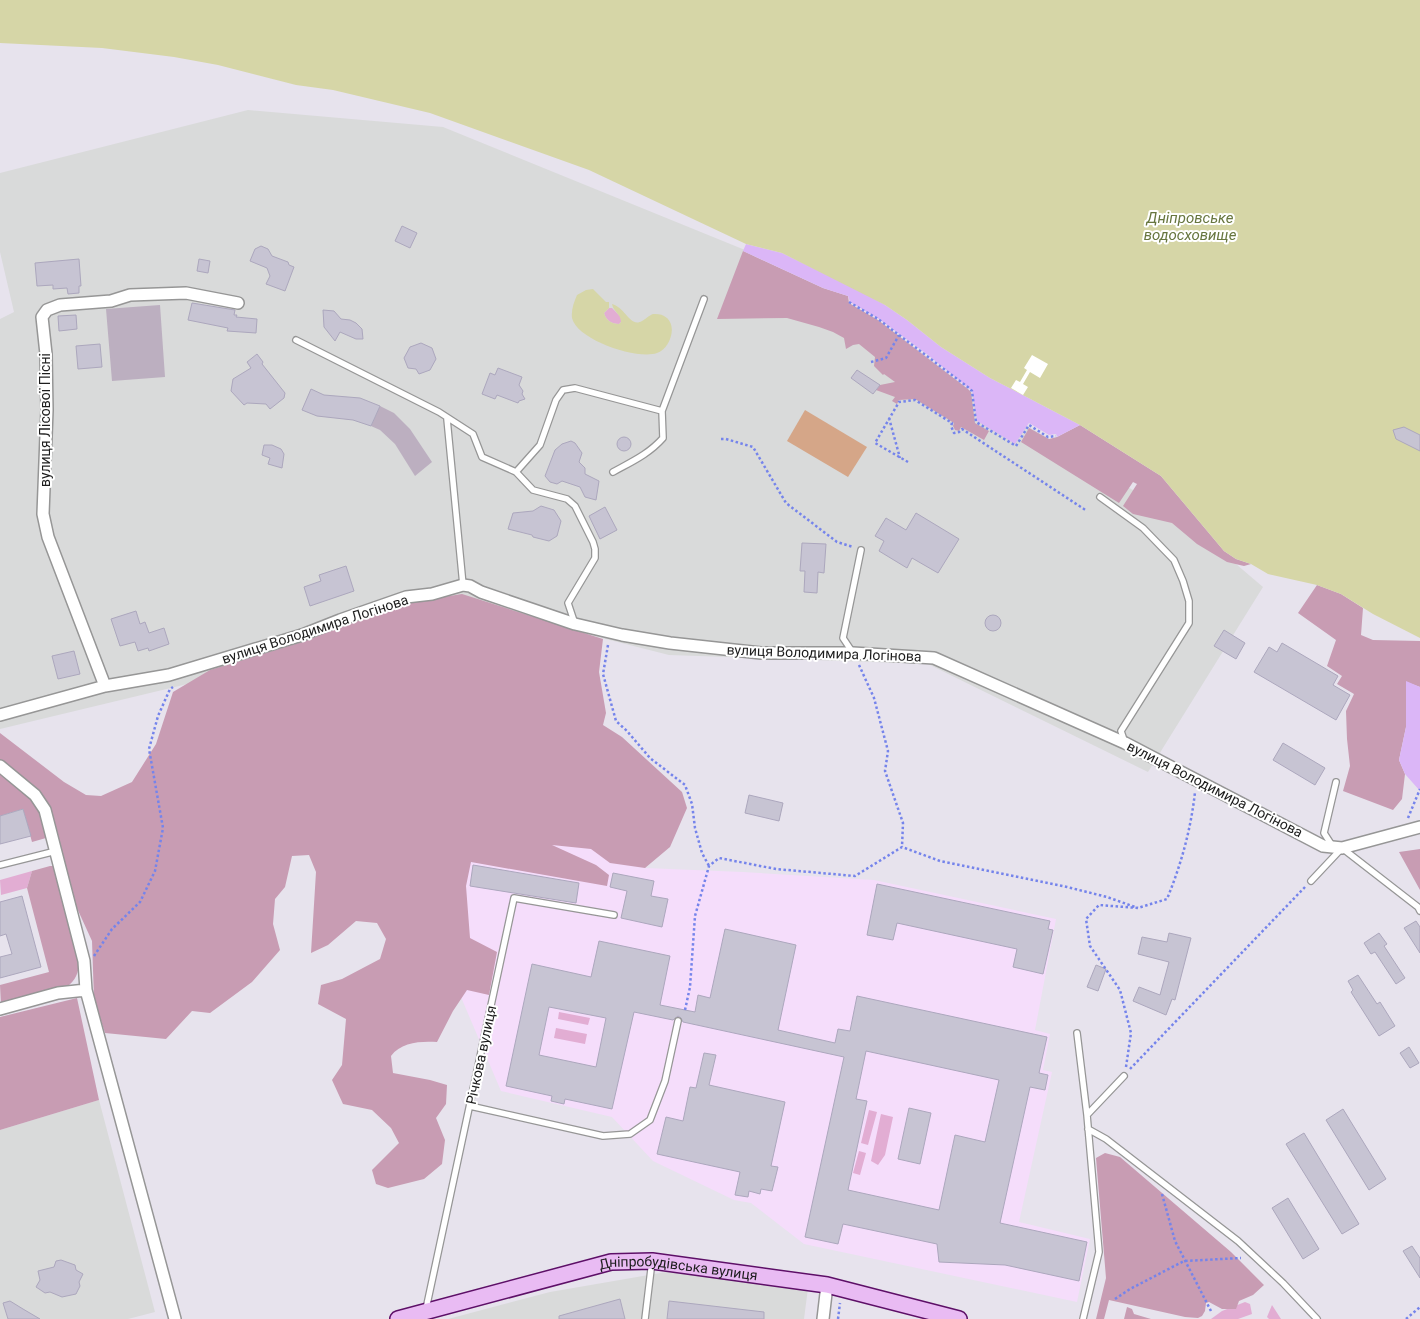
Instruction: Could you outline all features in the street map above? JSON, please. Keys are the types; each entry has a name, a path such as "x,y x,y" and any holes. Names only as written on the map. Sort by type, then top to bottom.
{"street":[{"name":"вулиця Лісової Пісні","path":"105,686 48,537 44,514 47,410 46,354 42,317 47,310 60,305 111,301 130,295 186,293 238,303"},
{"name":"вулиця Володимира Логінова","path":"0,715 105,686 169,675 302,635 406,597 432,594 463,585 575,624 670,643 761,653 853,653 934,658 1125,743 1323,846 1337,848"},
{"path":"0,766 35,795 45,810 84,961 86,990 175,1319"},
{"path":"1337,848 1420,827"},
{"path":"0,1008 58,993 86,990"},
{"name":"Дніпробудівська вулиця","path":"398,1319 611,1262 652,1261 827,1285 959,1319"},
{"path":"823,1319 827,1285"}],"lane":[{"path":"613,472 644,455 663,438 662,411 704,299"},
{"path":"296,340 438,412 473,434 482,457 516,472 533,490 568,499 575,506 596,549 595,558 568,603 575,624"},
{"path":"516,472 540,445 556,400 563,390 575,388 662,411"},
{"path":"447,418 463,585"},
{"path":"1100,498 1143,528 1174,560 1189,601 1189,623 1121,731 1125,743"},
{"path":"853,653 843,638 861,550"},
{"path":"1336,782 1324,833 1337,848 1418,907 1420,911"},
{"path":"1311,881 1337,848"},
{"path":"0,866 56,851"},
{"name":"Річкова вулиця","path":"426,1311 514,898 614,915"},
{"path":"470,1106 603,1136 630,1134 650,1120 665,1081 678,1021"},
{"path":"1078,1033 1099,1252 1084,1319"},
{"path":"1087,1115 1124,1076"},
{"path":"1088,1129 1106,1139 1238,1241 1317,1319"},
{"path":"645,1319 652,1261"}],"path":[{"path":"849,302 899,335 969,388 972,391 976,422 1016,446 1029,425 1048,437 1056,436"},
{"path":"871,362 886,358 899,335"},
{"path":"908,462 875,442 899,402 915,400 952,423 951,426 954,433 959,432 962,428 1088,511"},
{"path":"890,418 900,458"},
{"path":"721,439 753,447 786,503 837,542 861,550"},
{"path":"609,632 604,674 616,721 627,730 650,758 684,784 692,804 695,828 700,845 709,866"},
{"path":"853,653 874,698 888,751 885,771 903,823 902,847"},
{"path":"91,961 112,929 140,902 155,871 163,828 149,749 158,716 170,689 177,684"},
{"path":"1124,1076 1131,1033 1120,990 1090,946 1086,919 1099,905 1138,908 1167,899 1178,873 1193,815 1197,779"},
{"path":"1403,832 1420,789"},
{"path":"685,1010 690,987 696,916 709,866 719,858 776,869 855,876 902,847"},
{"path":"902,847 940,861 1067,887 1107,897 1138,908"},
{"path":"1124,1076 1311,881"},
{"path":"1159,1181 1175,1241 1212,1313"},
{"path":"1115,1299 1130,1289 1184,1261 1256,1257"},
{"path":"1406,1319 1420,1307"}],"shaded area":[{"path":"248,110 443,127 745,250 827,305 1189,524 1263,587 1148,772 928,664 669,655 460,602 262,666 0,729 0,319 14,312 0,252 0,173"},
{"path":"743,251 823,288 848,296 849,303 878,320 968,389 971,392 975,423 989,431 984,440 961,427 959,431 955,430 954,423 915,399 899,400 897,404 892,401 895,397 876,390 880,385 895,382 883,375 874,366 875,357 859,344 846,349 844,338 833,332 787,318 717,319"},
{"path":"160,305 165,377 112,381 106,309"},
{"path":"609,308 612,308 621,317 619,324 611,322 606,318 604,313"},
{"path":"380,406 394,413 410,429 432,462 415,476 395,444 380,430 371,426"},
{"path":"805,410 867,447 848,477 787,441"},
{"path":"1080,425 1161,476 1224,551 1236,559 1251,564 1244,566 1227,562 1197,544 1172,523 1133,514 1123,506 1137,484 1133,482 1119,503 1021,442 1029,428 1049,439"},
{"path":"1317,585 1341,594 1363,608 1361,635 1373,640 1420,641 1420,687 1406,682 1406,727 1399,760 1405,774 1402,799 1393,810 1343,791 1350,766 1346,711 1354,694 1337,684 1342,676 1327,666 1336,640 1298,613"},
{"path":"462,594 603,639 599,672 606,713 603,725 622,737 682,792 687,808 670,847 645,868 610,863 591,849 552,845 596,865 609,875 607,886 471,862 466,886 470,938 497,952 489,995 467,990 453,1011 437,1042 418,1042 406,1045 395,1051 391,1056 393,1073 447,1085 446,1104 436,1118 445,1140 442,1164 424,1179 388,1188 376,1184 372,1170 399,1143 391,1128 372,1110 343,1104 332,1080 342,1065 346,1019 318,1004 321,985 342,979 380,959 386,939 377,923 356,921 328,945 311,953 316,872 309,855 292,856 285,887 275,899 273,924 280,950 252,982 210,1013 192,1011 166,1039 105,1033 94,999 92,941 71,895 40,793 0,760 0,733 64,782 86,795 101,796 132,782 156,744 173,692 210,670 302,642 406,603"},
{"path":"0,770 37,803 46,838 32,842 23,809 0,816"},
{"path":"592,835 645,868 874,880 1056,919 1035,1030 1050,1034 1043,1070 1052,1072 1019,1222 1090,1239 1077,1302 804,1244 751,1203 734,1200 653,1161 612,1117 501,1091 455,983 459,856"},
{"path":"1420,849 1420,890 1399,852"},
{"path":"54,866 80,961 77,973 72,982 66,987 1,1005 0,985 49,972 27,888 32,871"},
{"path":"32,871 27,888 1,895 0,880"},
{"path":"77,998 99,1100 0,1130 0,1017"},
{"path":"559,1012 590,1018 588,1025 558,1019"},
{"path":"556,1028 587,1034 585,1044 554,1038"},
{"path":"99,1100 155,1312 128,1319 0,1319 0,1130"},
{"path":"869,1110 877,1112 868,1145 861,1143"},
{"path":"881,1114 893,1117 885,1155 878,1165 871,1161"},
{"path":"859,1151 866,1153 860,1175 853,1173"},
{"path":"1105,1153 1120,1157 1231,1252 1264,1285 1253,1295 1239,1301 1236,1309 1222,1309 1209,1302 1206,1303 1205,1311 1198,1318 1185,1317 1109,1300 1104,1319 1096,1319 1106,1278 1096,1158"},
{"path":"666,1272 808,1288 804,1319 448,1319 550,1292"},
{"path":"1245,1302 1250,1304 1252,1314 1238,1319 1211,1319 1222,1311"},
{"path":"1272,1305 1281,1319 1269,1319 1267,1317"},
{"path":"1127,1307 1132,1309 1134,1314 1151,1319 1124,1319"}],"sand":[{"path":"746,244 782,253 860,291 885,305 941,347 990,378 1080,425 1057,437 1056,434 1049,435 1029,423 1015,444 977,421 972,391 928,355 879,319 850,302 848,296 823,288 743,251"},
{"path":"1406,681 1420,687 1420,791 1405,774 1399,760 1406,727"}],"water":[{"name":"Дніпровське водосховище","path":"0,0 1420,0 1420,638 1373,614 1341,594 1317,585 1268,574 1251,564 1236,559 1224,551 1161,476 1080,425 990,378 941,347 885,305 782,253 746,244 589,170 430,113 333,90 296,85 218,65 174,57 102,48 0,43"},
{"path":"593,289 606,302 609,302 609,308 604,313 611,322 619,324 621,322 612,304 621,309 634,322 642,321 653,314 664,316 669,320 672,330 666,347 657,353 636,354 596,341 585,334 576,326 572,318 572,309 577,295 586,290"}],"pier":[{"path":"1032,355 1048,364 1040,378 1030,372 1023,384 1028,387 1023,395 1011,388 1016,380 1020,382 1027,370 1024,368"}],"building":[{"path":"402,226 417,233 410,248 395,241"},
{"path":"261,246 268,249 272,256 288,262 289,265 294,267 285,291 266,284 270,276 267,268 250,261 255,249"},
{"path":"79,259 81,286 79,286 79,293 68,294 67,288 53,289 53,285 37,286 35,263"},
{"path":"199,259 210,261 208,273 197,271"},
{"path":"192,303 235,310 234,315 237,315 236,317 257,319 256,333 227,331 228,328 188,320"},
{"path":"323,310 334,311 341,319 356,323 362,329 363,339 356,339 340,332 335,341 324,327"},
{"path":"76,315 77,329 59,331 58,316"},
{"path":"421,343 432,348 436,359 430,370 419,374 416,369 408,368 404,358 410,347"},
{"path":"100,344 102,367 78,369 76,346"},
{"path":"257,354 263,362 262,364 285,393 284,398 270,409 266,404 247,403 244,405 231,391 233,379 251,368 247,362"},
{"path":"498,368 522,377 519,385 525,399 518,403 497,395 495,399 482,394 490,373 495,375"},
{"path":"857,370 880,385 873,394 851,378"},
{"path":"311,389 324,395 360,398 380,406 371,426 353,420 317,416 302,410"},
{"path":"1404,427 1420,435 1420,451 1396,439 1393,430"},
{"path":"624,437 629,439 631,444 629,449 624,451 619,449 617,444 619,439"},
{"path":"571,441 575,443 582,453 579,462 585,468 585,474 599,481 596,500 585,497 580,487 562,481 557,484 550,482 545,476 555,450 562,444"},
{"path":"264,445 272,445 281,449 284,454 282,468 268,464 270,458 262,455"},
{"path":"541,506 554,510 561,521 557,536 549,541 508,529 513,513 533,511"},
{"path":"605,507 617,530 600,539 589,516"},
{"path":"916,513 959,539 938,573 912,558 907,568 879,551 884,541 875,536 886,518 906,530"},
{"path":"802,543 826,544 824,573 818,572 817,593 804,592 805,571 800,571"},
{"path":"346,566 354,591 310,606 304,587 321,581 319,575"},
{"path":"136,611 140,624 145,622 149,633 164,628 169,644 149,651 148,648 138,651 135,642 120,646 111,619"},
{"path":"990,615 996,615 1001,620 999,629 990,631 985,626 985,620"},
{"path":"1224,630 1245,643 1236,659 1214,646"},
{"path":"1282,643 1338,676 1333,685 1350,695 1336,720 1254,672 1269,647 1277,652"},
{"path":"74,651 80,674 58,679 52,656"},
{"path":"1283,743 1325,768 1315,785 1273,760"},
{"path":"749,795 783,803 779,821 745,813"},
{"path":"23,809 31,836 0,844 0,816"},
{"path":"473,865 579,883 576,903 470,886"},
{"path":"613,873 654,881 651,896 668,899 662,927 621,918 627,891 610,887"},
{"path":"877,884 1050,921 1048,929 1053,930 1043,974 1013,967 1017,949 897,923 893,940 867,935"},
{"path":"22,896 41,967 0,978 0,957 12,954 6,934 0,936 0,902"},
{"path":"1416,921 1420,927 1420,953 1404,928"},
{"path":"725,929 796,945 778,1030 835,1043 838,1029 850,1031 857,996 1047,1037 1039,1073 1048,1075 1045,1090 1030,1087 1000,1223 1087,1242 1079,1281 1005,1265 939,1262 937,1244 843,1224 838,1244 805,1237 844,1057 683,1022 678,1016 673,1020 634,1012 612,1109 565,1099 564,1104 551,1101 552,1096 506,1086 532,964 591,977 599,941 670,956 660,1005 695,1012 698,995 710,998","holes":["549,1007 606,1018 596,1067 539,1055","866,1051 999,1080 985,1142 955,1135 939,1210 848,1190 867,1101 856,1099"]},
{"path":"1169,933 1191,938 1175,1000 1172,999 1166,1015 1133,1001 1139,987 1160,995 1169,962 1138,954 1142,937 1167,942"},
{"path":"1379,933 1387,944 1384,946 1405,978 1396,984 1375,952 1371,954 1364,943"},
{"path":"1096,965 1106,969 1098,991 1087,987"},
{"path":"1358,975 1377,1004 1380,1002 1395,1026 1379,1036 1351,992 1353,990 1348,981"},
{"path":"1409,1047 1419,1063 1410,1068 1400,1053"},
{"path":"704,1053 716,1055 709,1085 785,1102 771,1166 778,1167 772,1191 761,1189 760,1194 749,1191 748,1197 735,1195 740,1172 657,1154 666,1117 683,1121 690,1087 696,1088"},
{"path":"909,1108 931,1113 920,1164 898,1159"},
{"path":"1343,1109 1386,1179 1369,1190 1326,1120"},
{"path":"1304,1133 1359,1224 1342,1234 1286,1144"},
{"path":"1288,1198 1319,1249 1303,1259 1272,1208"},
{"path":"1412,1246 1420,1258 1420,1278 1403,1251"},
{"path":"61,1260 75,1265 76,1270 83,1274 76,1294 62,1297 50,1292 45,1293 36,1287 40,1280 38,1271 54,1267 56,1261"},
{"path":"620,1299 625,1319 559,1319 559,1316"},
{"path":"10,1301 40,1319 8,1319 3,1303"},
{"path":"669,1301 764,1312 764,1319 667,1319"}]}
